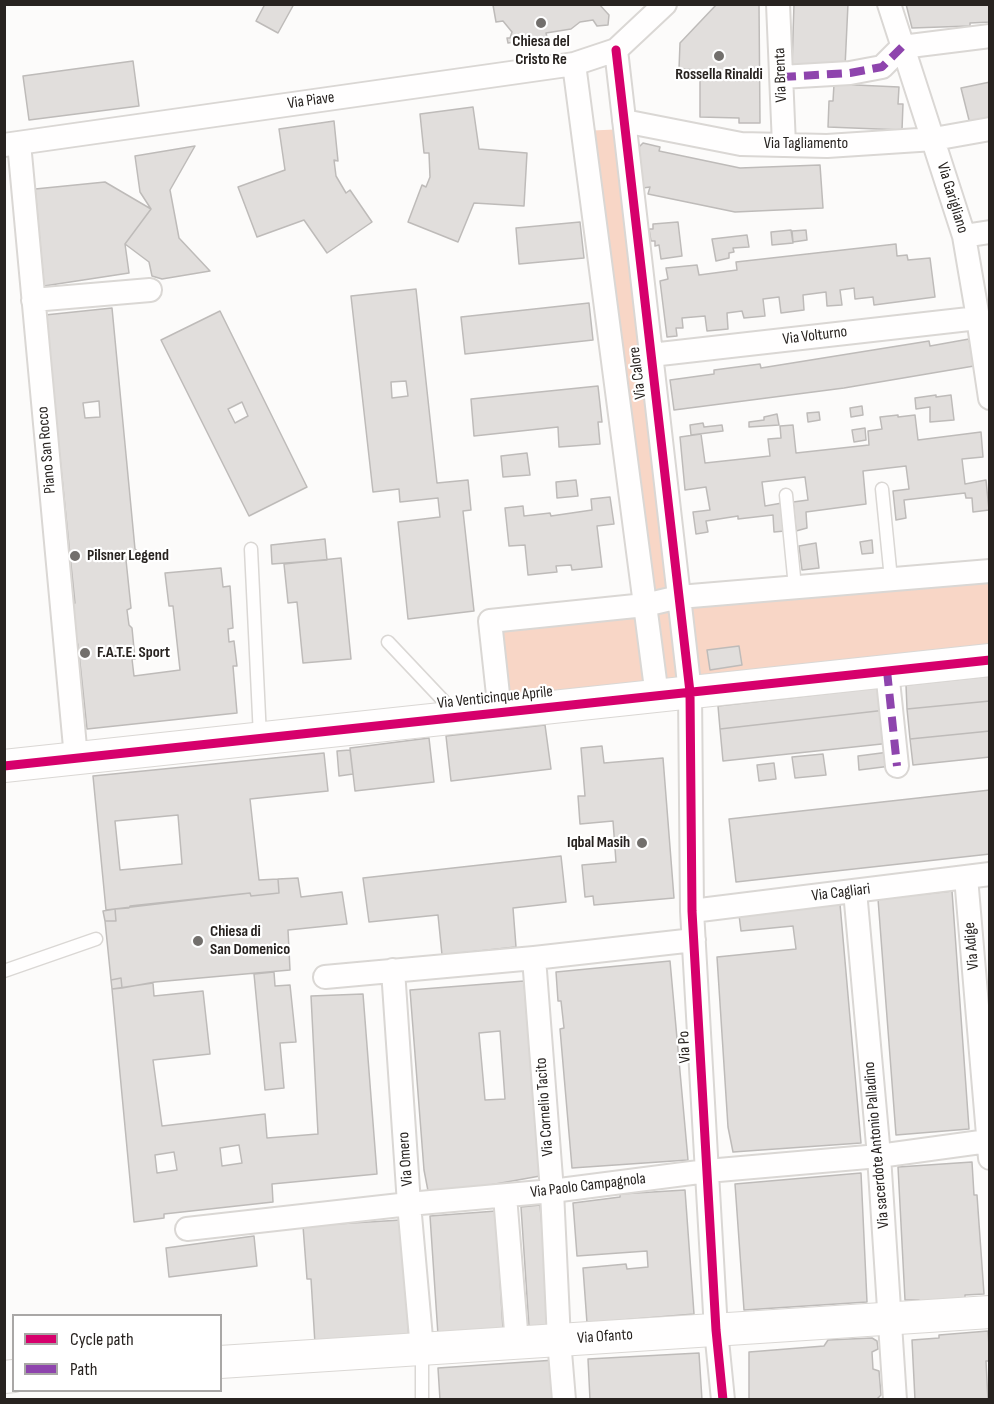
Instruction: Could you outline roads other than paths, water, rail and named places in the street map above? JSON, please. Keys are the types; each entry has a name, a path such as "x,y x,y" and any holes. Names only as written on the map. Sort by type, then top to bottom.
{"street":[{"path":"616,50 665,4"},
{"name":"Via Brenta","path":"778,4 784,145"},
{"name":"Via Garigliano","path":"889,4 964,236 990,398"},
{"path":"781,77 850,72 882,67 902,47 990,36"},
{"name":"Via Piave","path":"12,143 574,64 616,50"},
{"name":"Via Calore","path":"616,50 690,692"},
{"name":"Via Calore","path":"574,64 657,696"},
{"name":"Via Tagliamento","path":"624,120 741,144 827,146 934,139 990,129"},
{"name":"Piano San Rocco","path":"12,143 33,300 76,758"},
{"path":"964,236 990,232"},
{"path":"33,300 150,290"},
{"name":"Via Volturno","path":"651,355 978,318"},
{"path":"645,605 679,597 990,571"},
{"name":"Via Venticinque Aprile","path":"500,713 490,621 645,605"},
{"name":"Via Venticinque Aprile","path":"4,766 990,660"},
{"path":"888,671 897,766"},
{"name":"Via Po","path":"690,692 692,911 716,1329 723,1400"},
{"name":"Via Cagliari","path":"692,911 990,874"},
{"name":"Via Adige","path":"966,877 989,1149"},
{"name":"Via sacerdote Antonio Palladino","path":"855,891 879,1156 895,1400"},
{"path":"325,977 534,958 694,940"},
{"name":"Via Cornelio Tacito","path":"534,958 552,1191 564,1400"},
{"name":"Via Omero","path":"393,970 422,1349"},
{"name":"Via Paolo Campagnola","path":"188,1229 410,1204 552,1191 707,1172 879,1156 989,1149"},
{"path":"505,1196 517,1343"},
{"name":"Via Ofanto","path":"222,1362 990,1312"}],"lane":[{"path":"882,489 891,579"},
{"path":"786,495 795,587"},
{"path":"251,549 260,738"},
{"path":"388,642 459,717"},
{"path":"4,971 96,939"},
{"path":"422,1349 422,1400"}],"place":[{"name":"Chiesa del Cristo Re","path":"541,23"},
{"name":"Rossella Rinaldi","path":"719,56"},
{"name":"Pilsner Legend","path":"75,556"},
{"name":"F.A.T.E. Sport","path":"85,653"},
{"name":"Iqbal Masih","path":"642,843"},
{"name":"Chiesa di San Domenico","path":"198,941"}]}
